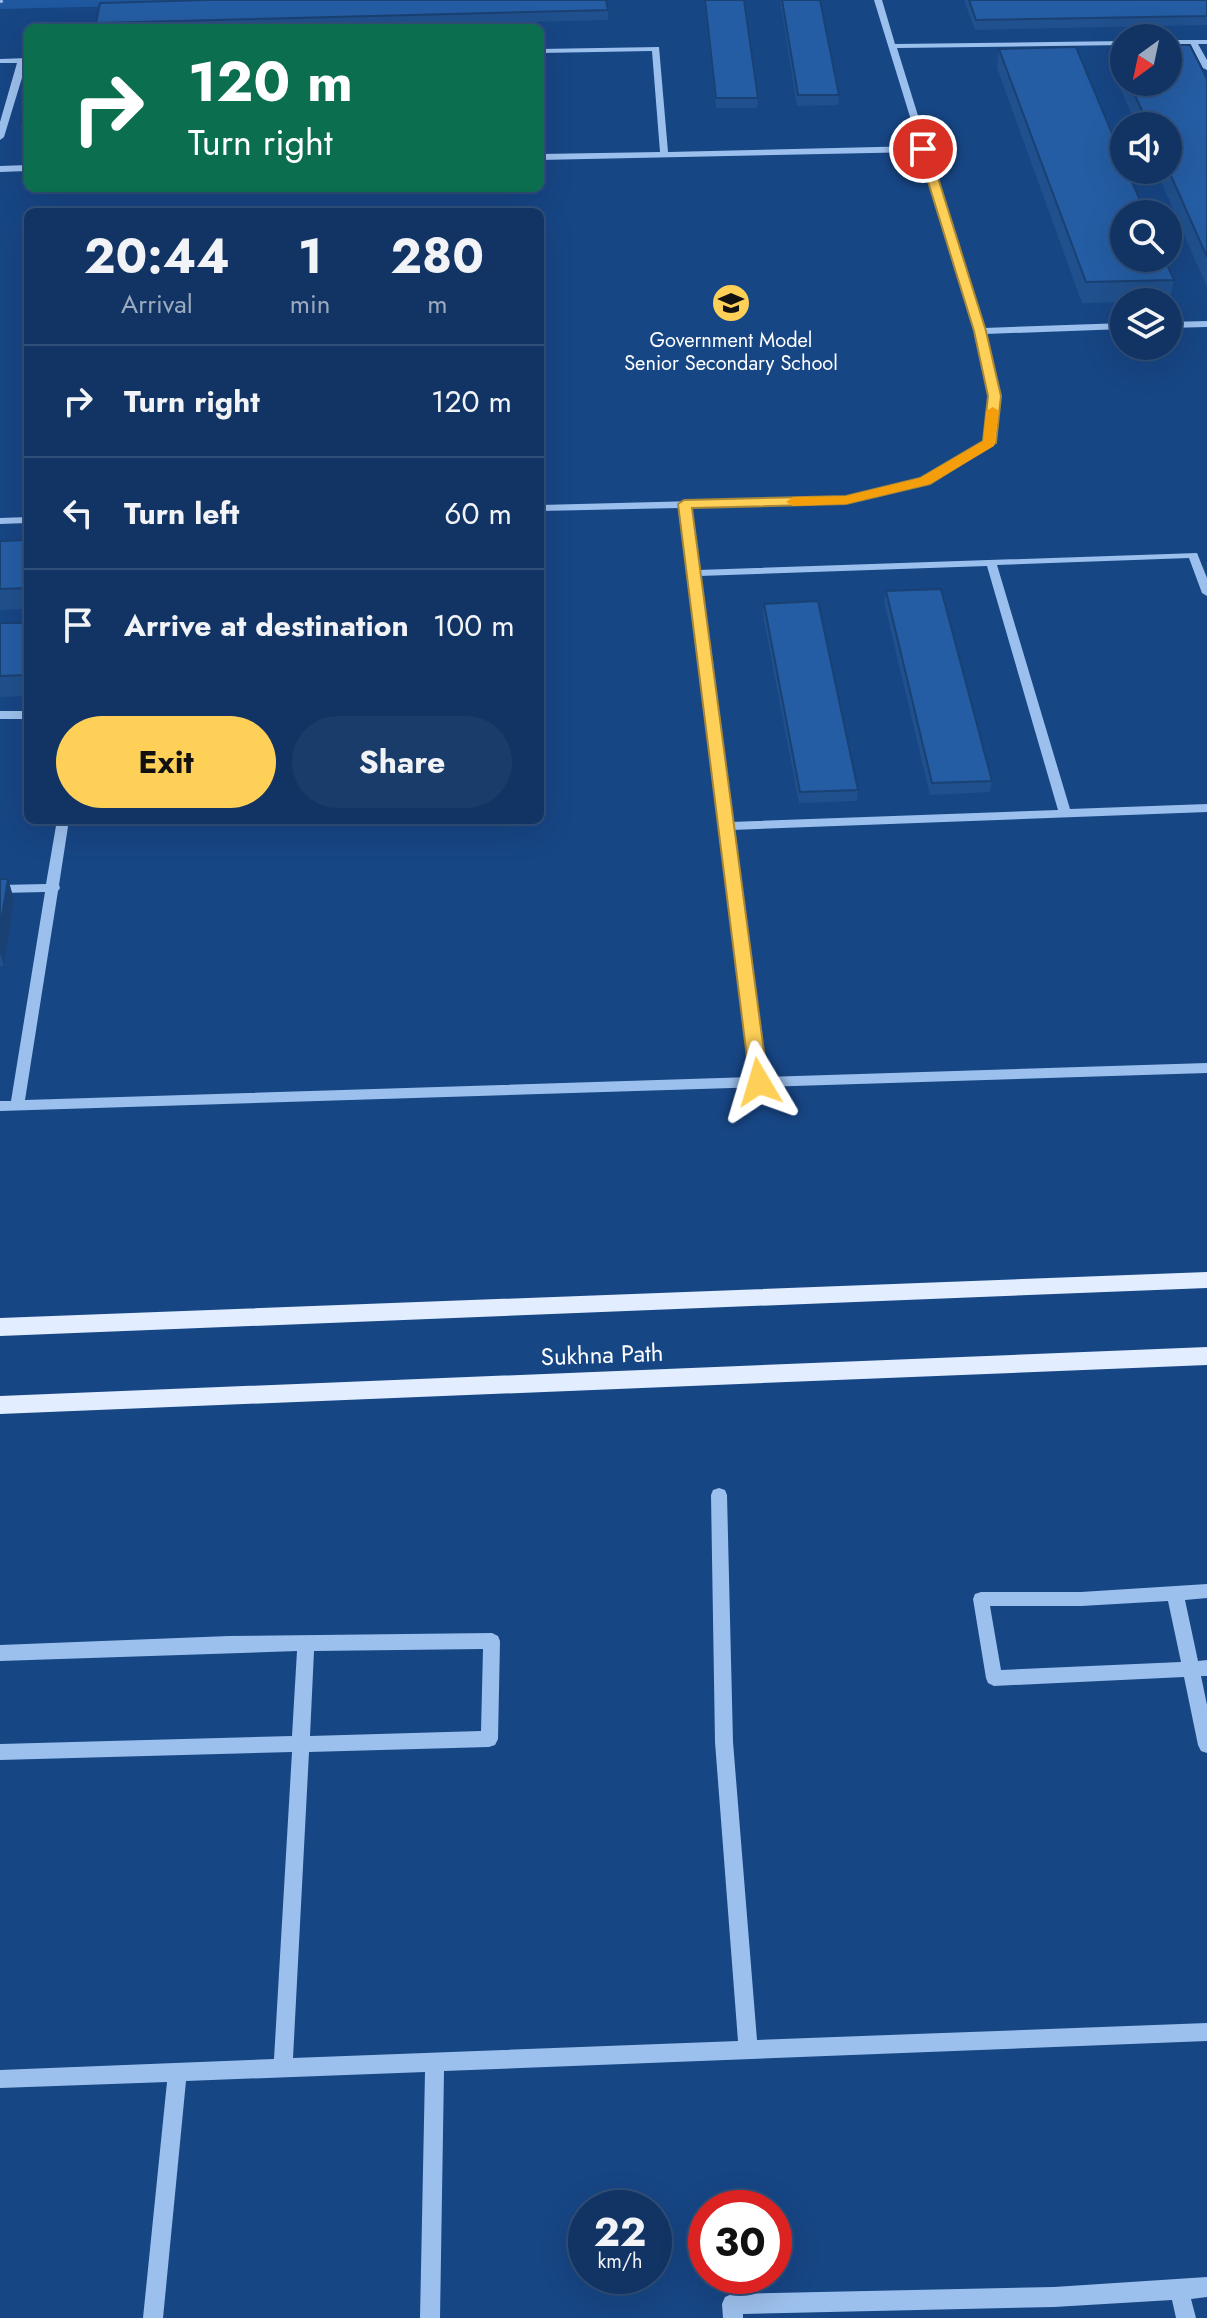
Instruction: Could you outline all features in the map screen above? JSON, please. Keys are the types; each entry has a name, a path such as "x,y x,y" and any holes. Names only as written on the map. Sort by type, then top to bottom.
{"main road":[{"path":"0,1327 1207,1280"},
{"name":"Sukhna Path","path":"0,1405 1207,1356"}],"street":[{"path":"544,508 846,500 925,481 989,443 995,396 980,331 878,0"},
{"path":"1182,42 1207,42"},
{"path":"1193,42 1207,68"},
{"path":"891,46 1110,43"},
{"path":"544,51 656,49 664,154"},
{"path":"0,61 24,60"},
{"path":"0,137 24,63"},
{"path":"544,157 923,149"},
{"path":"0,169 24,168"},
{"path":"1182,325 1207,324"},
{"path":"980,331 1110,326"},
{"path":"684,504 759,1082"},
{"path":"0,521 24,520"},
{"path":"693,573 1193,555 1207,593"},
{"path":"991,562 1065,813"},
{"path":"0,715 24,715"},
{"path":"725,826 1207,808"},
{"path":"17,1105 62,824"},
{"path":"0,889 54,888"},
{"path":"0,1106 1207,1068"},
{"path":"719,1495 724,1742 748,2050"},
{"path":"1198,1668 994,1678 981,1599 1081,1599 1207,1591"},
{"path":"1175,1593 1198,1668 1207,1745"},
{"path":"0,1653 306,1643 492,1641 489,1739 0,1752"},
{"path":"283,2068 306,1643"},
{"path":"0,2079 1207,2032"},
{"path":"430,2318 435,2062"},
{"path":"153,2318 177,2073"},
{"path":"733,2318 732,2304 1054,2297 1207,2287"},
{"path":"1179,2290 1186,2318"}],"shaded area":[{"path":"0,0 378,0 0,9"}],"building":[{"path":"606,0 608,10 96,23 100,3"},
{"path":"705,0 744,0 758,98 716,98"},
{"path":"782,0 820,0 839,95 798,95"},
{"path":"969,0 1207,0 1207,16 976,20"},
{"path":"1182,45 1190,45 1207,79 1207,257 1175,184 1182,184 1182,112 1143,112 1135,96 1182,96"},
{"path":"1076,47 1110,128 1110,184 1133,184 1140,200 1110,200 1110,272 1170,272 1174,280 1086,282 999,49"},
{"path":"24,540 24,588 0,589 0,541"},
{"path":"941,589 992,781 932,783 886,591"},
{"path":"818,601 858,790 800,792 764,604"},
{"path":"0,623 24,623 24,675 0,676"},
{"path":"0,879 8,879 0,929"}],"slow traffic":[{"path":"793,502 846,500 925,481 989,443 993,411"}],"place":[{"name":"Government Model Senior Secondary School","path":"731,303"}],"route":[{"path":"759,1082 684,504 846,500 925,481 989,443 995,396 980,331 923,149"}]}
